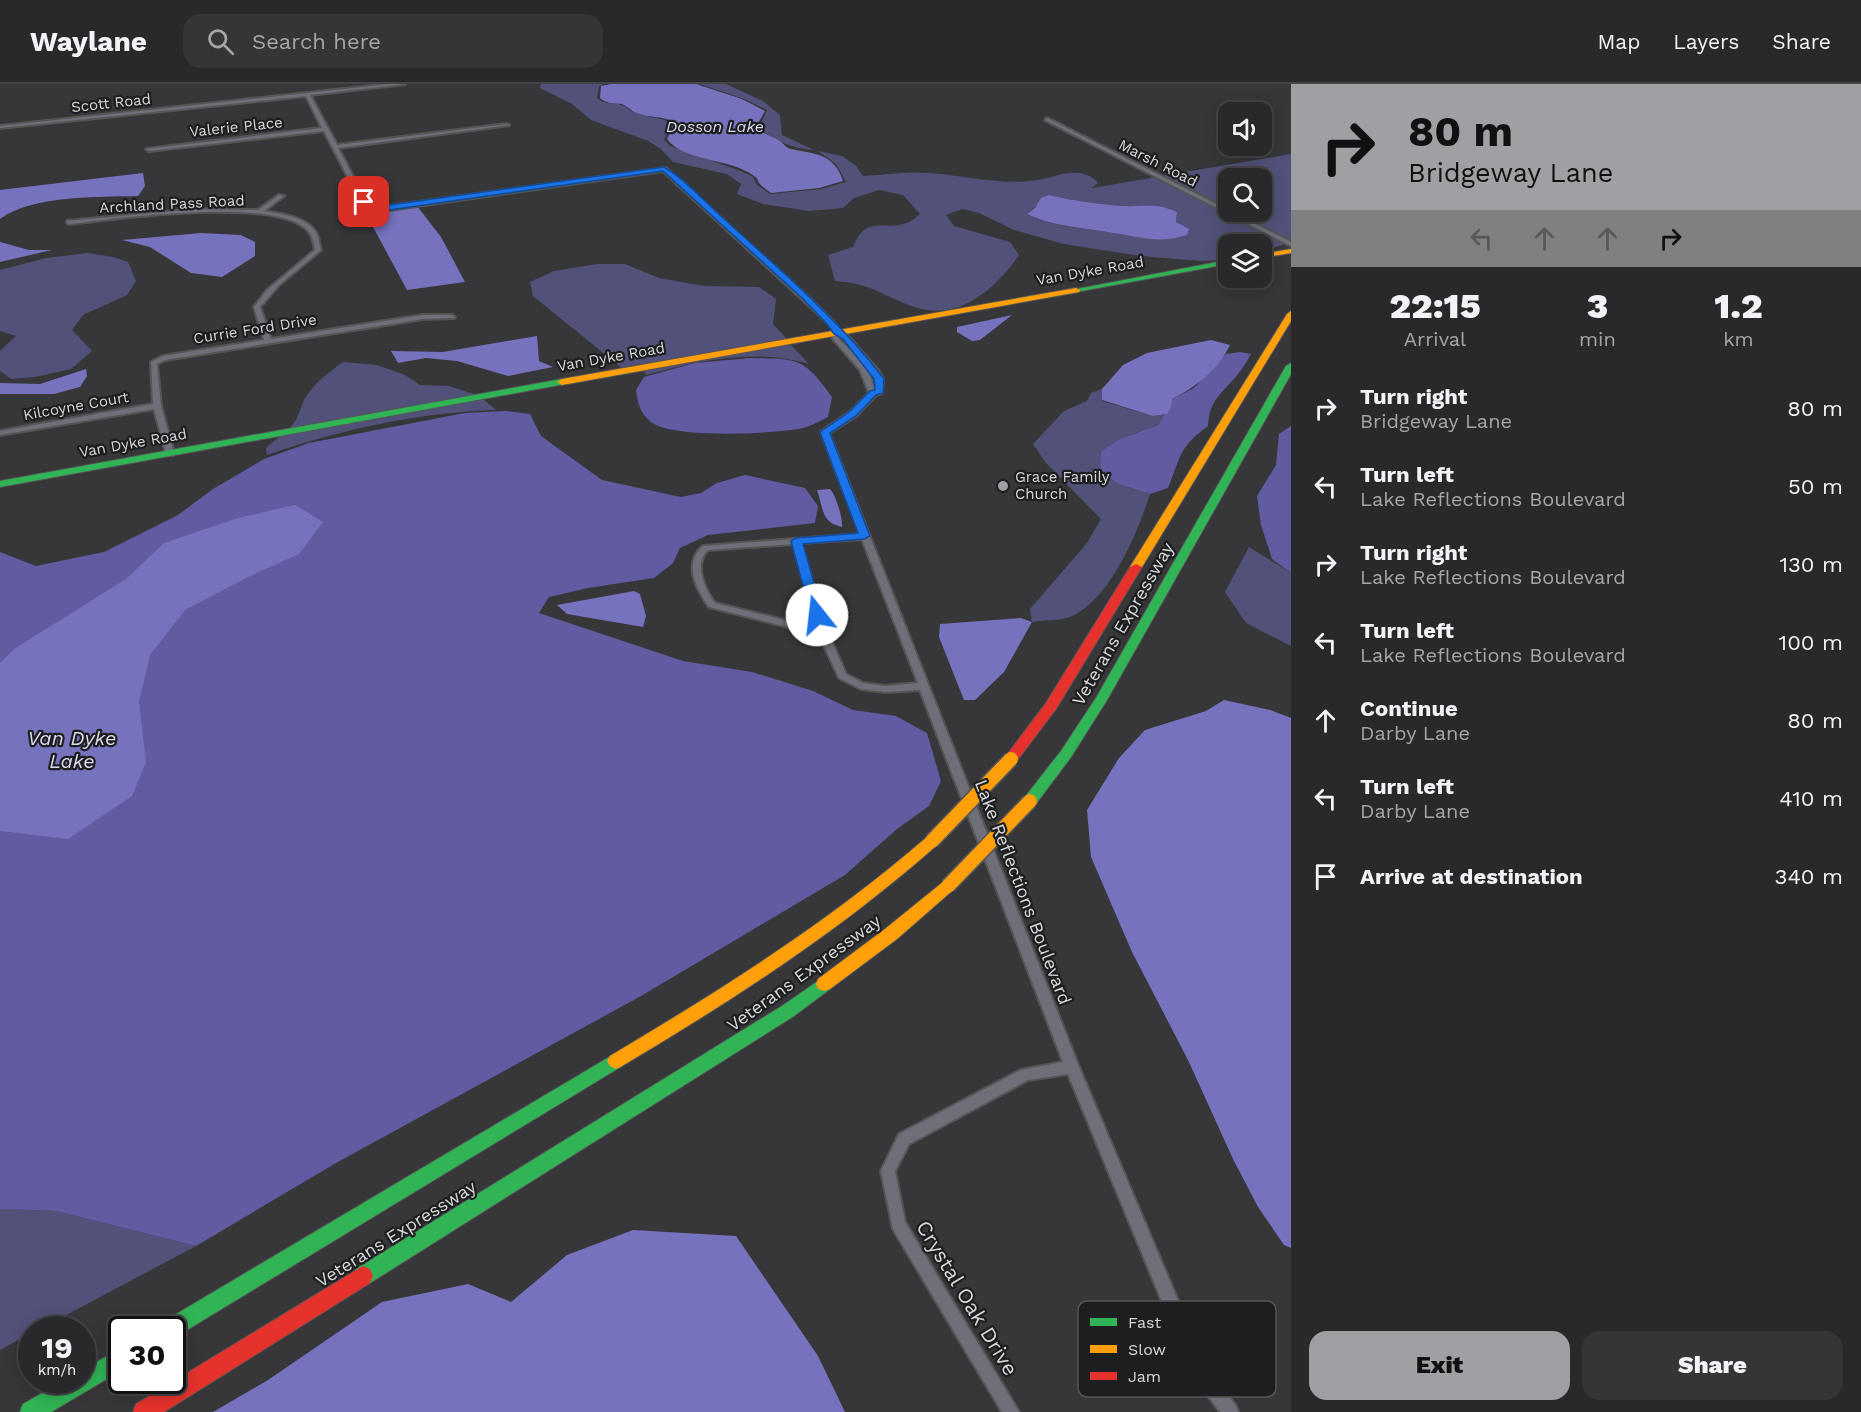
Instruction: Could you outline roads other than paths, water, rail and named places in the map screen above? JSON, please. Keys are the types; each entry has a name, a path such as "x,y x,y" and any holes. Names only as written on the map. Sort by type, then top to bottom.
{"main road":[{"path":"1272,254 1291,251"},
{"name":"Van Dyke Road","path":"0,484 1218,264"},
{"name":"Veterans Expressway","path":"186,1319 744,985 787,957 859,904 932,842 1011,759 1051,706 1291,314"},
{"name":"Veterans Expressway","path":"144,1412 779,1017 847,968 948,886 1030,801 1066,754 1101,700 1291,366"},
{"path":"31,1412 108,1366"}],"street":[{"name":"Scott Road","path":"0,127 403,84"},
{"path":"307,94 335,147 507,126"},
{"name":"Marsh Road","path":"1047,119 1291,244"},
{"name":"Valerie Place","path":"149,149 326,129"},
{"name":"Lake Reflections Boulevard","path":"335,147 364,202 367,206 379,208 664,169 831,322 837,332 836,339 867,375 870,390 873,393 853,414 825,432 1072,1067 1170,1301"},
{"path":"260,211 281,196"},
{"name":"Archland Pass Road","path":"69,222 205,211 260,211 288,218 310,228 316,237 318,250 302,266 264,294 257,307 268,341"},
{"name":"Currie Ford Drive","path":"170,453 157,406 153,363 163,358 423,317 452,317"},
{"name":"Kilcoyne Court","path":"0,433 157,406"},
{"path":"823,633 712,604 704,595 696,560 699,552 706,548 864,536"},
{"path":"796,541 823,633 843,676 861,686 885,689 923,686"},
{"name":"Crystal Oak Drive","path":"1011,1412 898,1224 888,1172 904,1139 1026,1074 1072,1067"},
{"name":"Lake Reflections Boulevard","path":"1219,1397 1230,1412"}],"water":[{"name":"Dosson Lake","path":"696,84 742,99 765,111 756,127 786,147 823,156 834,165 843,181 819,188 771,193 761,185 756,177 744,170 696,156 675,146 667,139 670,132 679,126 674,122 639,114 622,104 610,103 600,98 601,86"},
{"path":"143,173 145,186 138,196 86,197 47,201 14,211 0,219 0,190"},
{"path":"1049,195 1104,204 1162,207 1177,212 1176,222 1189,229 1187,235 1177,238 1150,239 1059,225 1027,214 1035,208 1041,198"},
{"path":"417,206 441,237 465,282 407,290 365,212"},
{"path":"201,233 241,235 255,242 255,256 222,277 191,273 150,247 122,240"},
{"path":"0,242 29,250 52,250 0,262"},
{"path":"1012,315 980,340 972,341 957,332 957,327"},
{"path":"537,336 539,361 553,367 508,376 457,361 426,358 398,363 391,351 443,352"},
{"path":"1211,340 1230,345 1206,377 1172,399 1167,414 1153,416 1102,400 1102,389 1123,365 1147,353"},
{"path":"86,369 87,376 80,387 54,394 0,394 0,383 40,384"},
{"path":"830,489 839,507 842,527 830,522 822,508 817,490"},
{"name":"Van Dyke Lake","path":"295,505 323,522 299,554 248,577 185,610 150,655 139,702 146,762 132,796 68,839 0,831 0,663 14,649 126,579 164,543 238,518"},
{"path":"634,591 640,594 646,616 643,627 567,614 557,605"},
{"path":"1021,618 1032,622 1004,672 975,700 964,700 939,637 940,624"},
{"path":"1224,700 1270,710 1291,718 1291,1248 1284,1245 1258,1207 1233,1159 1188,1060 1132,952 1091,857 1087,810 1119,758 1145,730 1206,711"},
{"path":"633,1230 736,1236 818,1356 845,1412 213,1412 268,1380 382,1302 468,1284 511,1302 567,1255"}],"place":[{"name":"Grace Family Church","path":"1003,486"}]}
